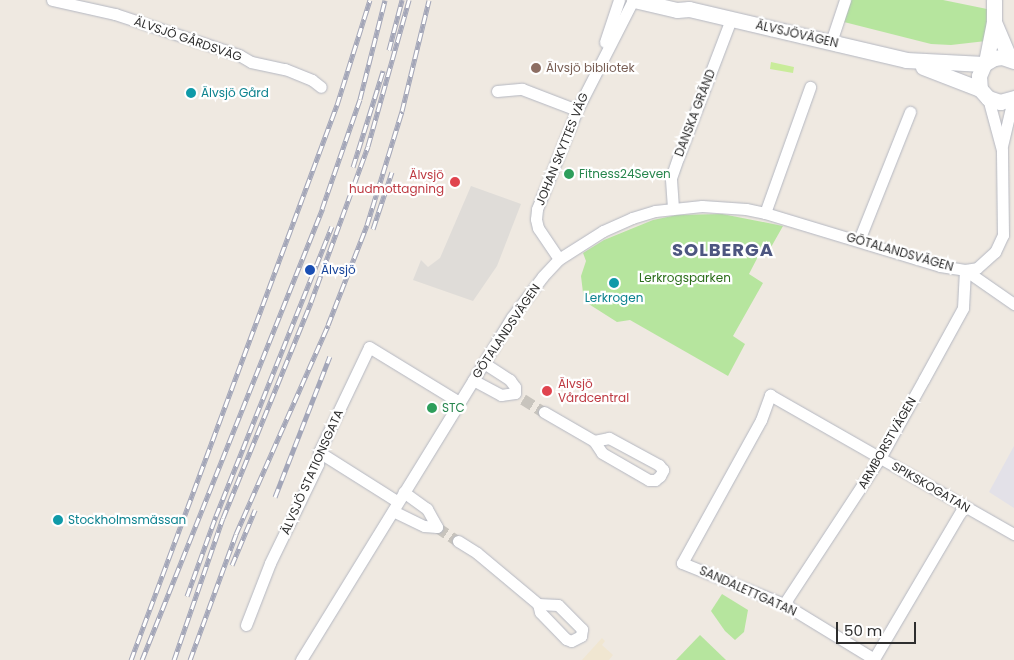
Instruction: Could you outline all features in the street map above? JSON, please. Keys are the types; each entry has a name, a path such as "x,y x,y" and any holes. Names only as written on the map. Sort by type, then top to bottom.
{"main road":[{"name":"ÄLVSJÖVÄGEN","path":"633,0 677,10 689,9"},
{"name":"ÄLVSJÖVÄGEN","path":"674,0 689,9 906,60 984,93 1000,102 1014,98"},
{"path":"984,93 978,76 985,63 994,22 994,0"},
{"path":"994,22 1012,60"},
{"name":"ÄLVSJÖVÄGEN","path":"906,60 985,63 994,58 1012,60"}],"street":[{"name":"ÄLVSJÖ GÅRDSVÄG","path":"52,0 115,14 239,55 251,62 284,70 312,80 321,87"},
{"name":"JOHAN SKYTTES VÄG","path":"598,65 618,0"},
{"name":"JOHAN SKYTTES VÄG","path":"559,259 547,244 536,219 537,210 577,110 598,65 633,0"},
{"path":"831,42 845,0"},
{"name":"DANSKA GRÄND","path":"673,208 671,178 731,19"},
{"path":"765,213 810,87"},
{"path":"497,91 522,89 577,110"},
{"name":"GÖTALANDSVÄGEN","path":"984,93 1002,150"},
{"name":"GÖTALANDSVÄGEN","path":"301,660 512,317 543,276 559,259 603,230 632,218 673,208 725,206 765,213 940,266 965,270 984,264 995,252 1003,235 1002,150 1014,98"},
{"path":"859,240 910,112"},
{"path":"965,270 1014,304"},
{"name":"ARMBORSTVÄGEN","path":"784,604 880,458 963,308 965,270"},
{"name":"ÄLVSJÖ STATIONSGATA","path":"246,625 270,563 318,464 320,452 369,347 459,402"},
{"path":"473,380 501,395 519,396 510,380 484,363"},
{"name":"SPIKSKOGATAN","path":"770,395 1014,534"},
{"name":"SANDALETTGATAN","path":"770,395 760,420 682,563 784,604 874,659 904,611 964,506"},
{"path":"544,412 594,441 602,453 649,480 655,480 660,476 662,470 659,465 609,438 594,441"},
{"path":"320,452 424,526 437,527 427,509 404,492"},
{"path":"458,540 538,604"}],"shaded area":[{"path":"471,186 521,204 497,266 473,301 413,280 421,260 428,267 440,258"},
{"path":"1014,446 1014,508 989,492"},
{"path":"602,638 605,641 602,645 613,655 609,660 582,660"}],"green space":[{"path":"851,0 943,0 987,9 986,41 951,45 931,44 844,22"},
{"path":"771,62 794,67 793,73 770,69"},
{"name":"Lerkrogsparken","path":"722,214 783,226 770,249 763,247 749,274 763,283 733,336 745,344 728,376 630,320 617,322 584,301 581,276 586,261 583,253 604,240 653,220 677,215"},
{"path":"722,594 748,610 744,632 735,640 725,631 711,611"},
{"path":"700,635 726,660 676,660"}],"tunnel":[{"path":"523,399 544,412"},
{"path":"437,527 458,541"}],"railway":[{"path":"131,660 337,105 370,0"},
{"path":"142,660 322,209 360,99 385,0"},
{"path":"389,50 402,0"},
{"path":"174,660 223,518 311,302 368,146 409,0"},
{"path":"190,660 236,534 328,325 367,225 402,111 429,0"},
{"path":"353,167 383,71"},
{"path":"373,229 392,172"},
{"path":"187,596 216,516 332,226"},
{"path":"275,497 330,356"},
{"path":"232,565 255,510"}],"place":[{"name":"Älvsjö bibliotek","path":"536,68"},
{"name":"Älvsjö Gård","path":"191,93"},
{"name":"Fitness24Seven","path":"569,174"},
{"name":"Älvsjö hudmottagning","path":"455,182"},
{"name":"Älvsjö","path":"310,270"},
{"name":"Lerkrogen","path":"614,283"},
{"name":"Älvsjö Vårdcentral","path":"547,391"},
{"name":"STC","path":"432,408"},
{"name":"Stockholmsmässan","path":"58,520"}],"district":[{"name":"SOLBERGA","path":"723,250"}]}
